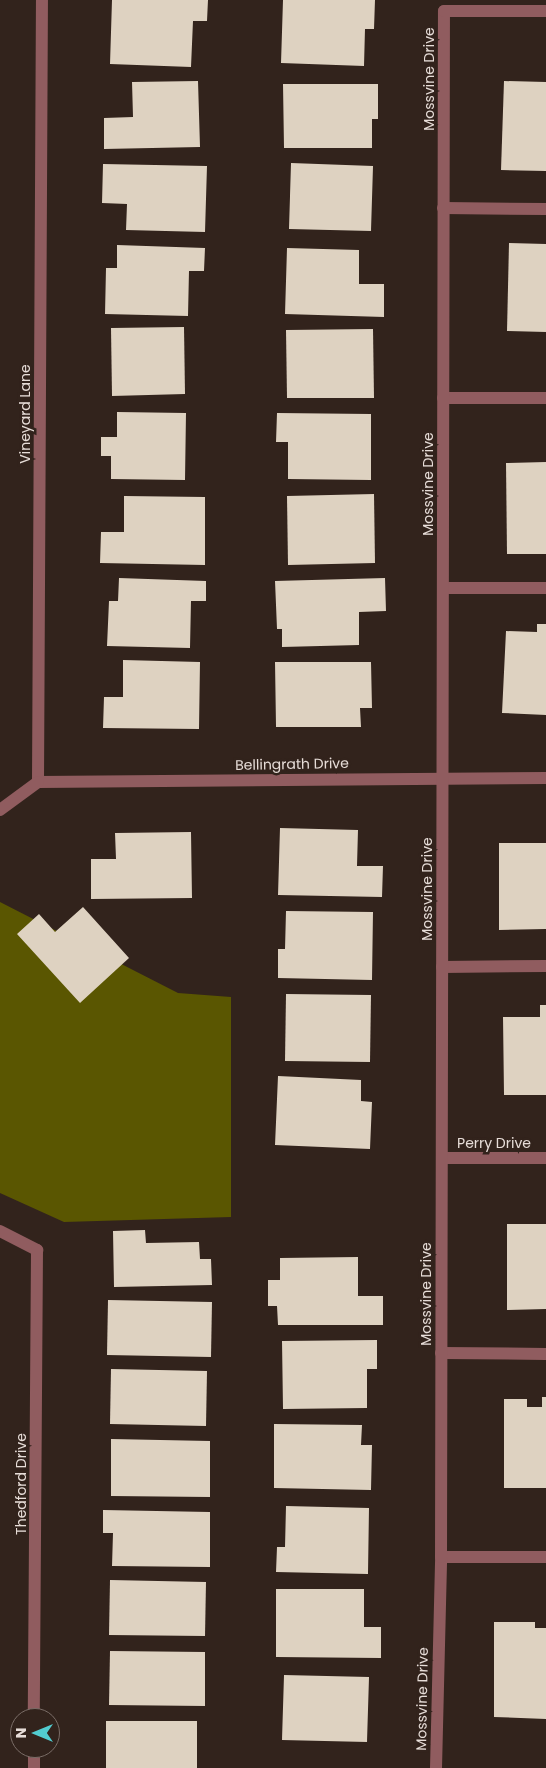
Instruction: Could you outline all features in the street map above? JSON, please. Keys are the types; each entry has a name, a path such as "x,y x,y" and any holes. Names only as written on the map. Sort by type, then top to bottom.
{"street":[{"name":"Vineyard Lane","path":"38,782 42,0"},
{"name":"Mossvine Drive","path":"436,1768 441,1557 444,11 546,11"},
{"path":"444,208 546,209"},
{"path":"443,398 546,398"},
{"path":"442,588 546,588"},
{"name":"Bellingrath Drive","path":"38,782 546,778"},
{"path":"0,810 38,782"},
{"path":"442,967 546,966"},
{"name":"Perry Drive","path":"442,1158 546,1158"},
{"name":"Thedford Drive","path":"0,1231 37,1250 34,1708"},
{"path":"441,1353 546,1354"},
{"path":"441,1557 546,1557"}],"shaded area":[{"path":"0,902 178,993 231,997 231,1217 64,1222 0,1193"}],"building":[{"path":"112,0 208,0 207,21 193,21 191,67 110,64"},
{"path":"283,0 375,0 374,29 365,29 364,66 281,63"},
{"path":"198,81 200,147 104,149 104,118 133,117 132,82"},
{"path":"504,81 546,82 546,171 501,170"},
{"path":"283,84 378,84 378,119 372,119 372,148 284,148"},
{"path":"291,163 373,166 371,231 289,229"},
{"path":"103,164 207,166 205,232 126,230 127,204 102,203"},
{"path":"509,243 546,244 546,332 507,331"},
{"path":"117,245 205,248 204,271 189,271 188,316 105,314 106,268 117,268"},
{"path":"287,248 359,250 359,284 384,284 384,317 285,314"},
{"path":"184,327 185,394 112,396 111,328"},
{"path":"373,329 374,398 287,398 286,330"},
{"path":"117,412 186,413 185,480 111,479 111,456 101,456 101,437 117,437"},
{"path":"277,413 371,414 371,480 288,479 288,442 276,442"},
{"path":"546,462 546,554 507,554 506,463"},
{"path":"374,494 375,563 288,565 287,496"},
{"path":"124,496 205,497 205,565 100,563 101,532 124,532"},
{"path":"119,578 206,581 206,601 191,601 190,648 107,646 109,601 118,601"},
{"path":"385,578 386,611 359,612 359,645 282,647 282,629 277,629 275,581"},
{"path":"537,624 546,624 546,715 502,713 506,631 537,632"},
{"path":"123,660 200,662 199,729 103,728 104,697 123,697"},
{"path":"275,662 371,662 372,708 360,708 361,727 276,727"},
{"path":"280,828 358,830 357,866 383,866 382,897 278,895"},
{"path":"191,832 192,898 91,899 91,859 116,859 115,833"},
{"path":"499,843 546,843 546,929 499,930"},
{"path":"83,907 129,958 80,1003 17,934 39,914 55,932"},
{"path":"286,911 373,912 372,980 278,978 278,949 285,949"},
{"path":"286,994 371,995 370,1062 285,1061"},
{"path":"540,1005 546,1005 546,1095 504,1095 503,1017 540,1017"},
{"path":"278,1076 361,1080 361,1101 372,1102 370,1149 275,1145"},
{"path":"507,1224 546,1224 546,1309 507,1310"},
{"path":"145,1230 146,1243 199,1242 200,1259 211,1259 212,1285 114,1287 113,1231"},
{"path":"358,1257 358,1296 383,1296 383,1325 278,1325 277,1306 268,1306 268,1280 280,1280 280,1258"},
{"path":"108,1300 212,1302 211,1357 107,1355"},
{"path":"377,1340 377,1369 367,1369 367,1408 283,1409 282,1341"},
{"path":"111,1369 207,1371 206,1426 110,1424"},
{"path":"542,1397 546,1397 546,1488 504,1488 504,1399 527,1399 527,1407 542,1407"},
{"path":"274,1424 362,1425 361,1445 372,1445 371,1490 274,1488"},
{"path":"111,1439 210,1441 210,1497 111,1496"},
{"path":"286,1506 369,1508 368,1574 276,1572 277,1547 285,1547"},
{"path":"103,1510 210,1512 210,1567 112,1566 113,1533 103,1533"},
{"path":"110,1580 206,1582 205,1636 109,1635"},
{"path":"276,1589 364,1589 364,1627 381,1627 381,1658 276,1657"},
{"path":"494,1622 535,1622 535,1628 546,1628 546,1719 494,1717"},
{"path":"110,1651 205,1652 205,1706 109,1705"},
{"path":"284,1675 369,1677 367,1742 282,1740"},
{"path":"106,1721 197,1721 197,1768 106,1768"}]}
